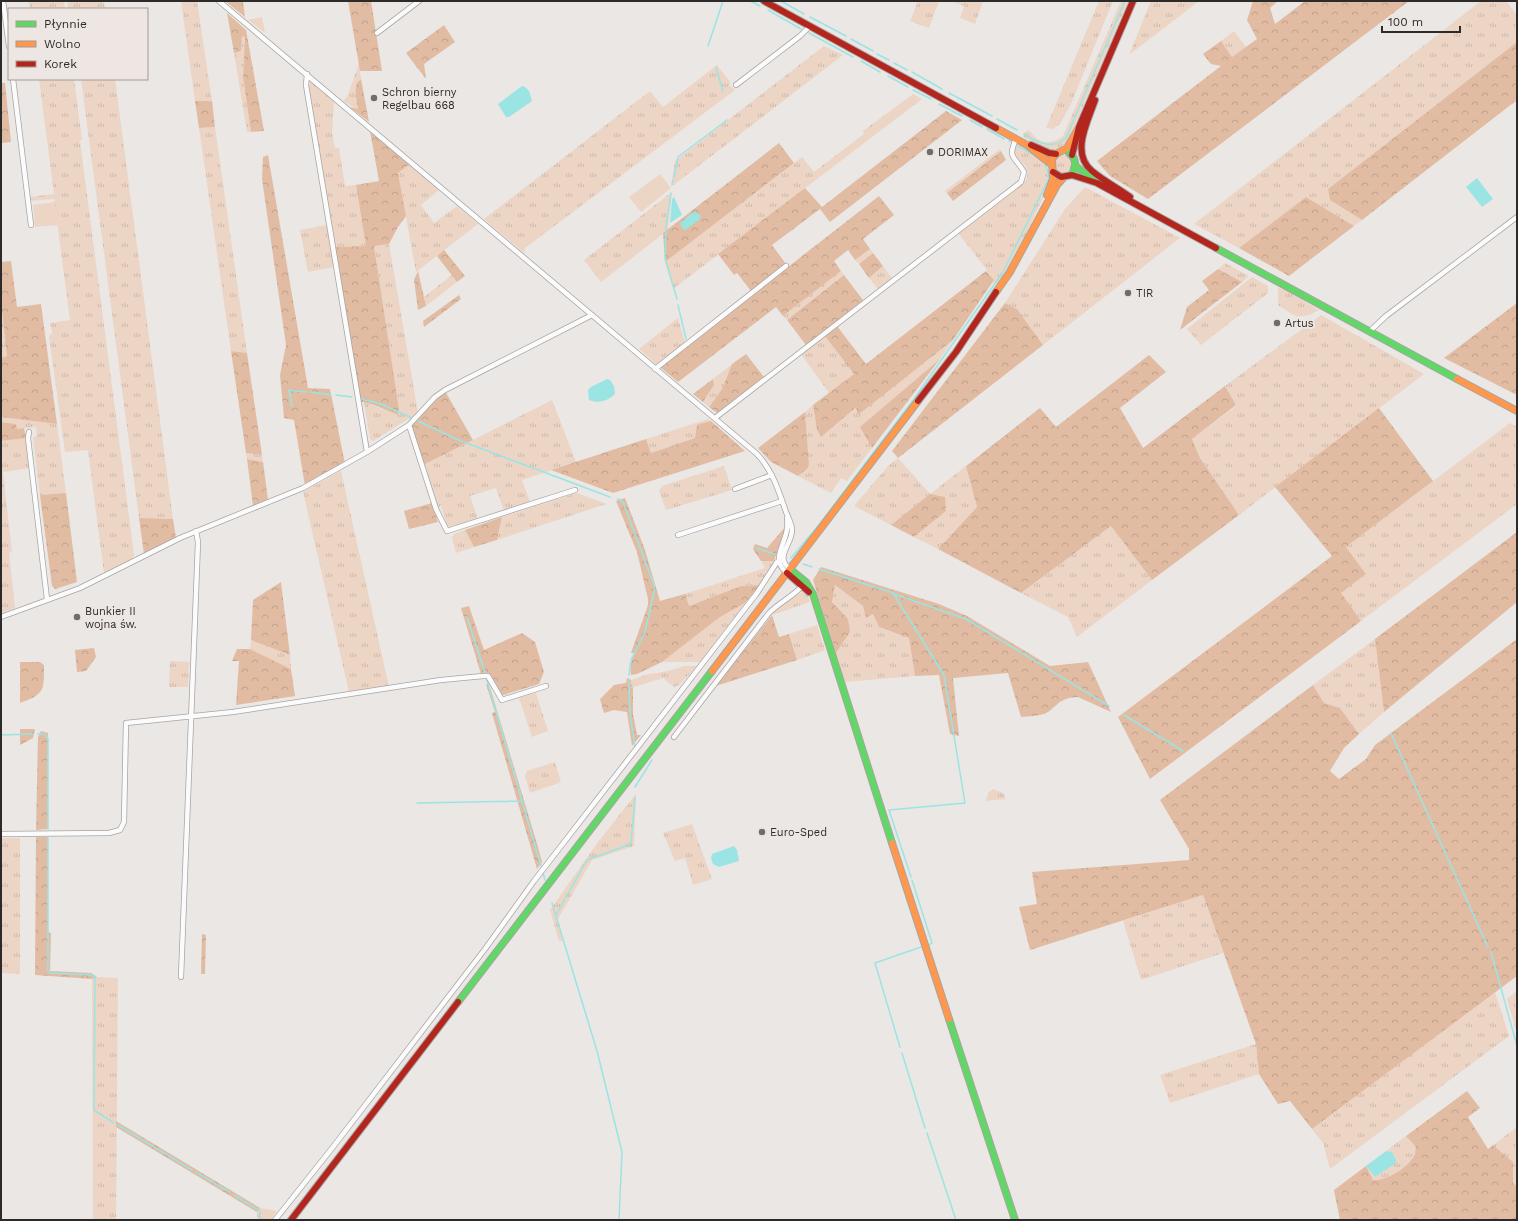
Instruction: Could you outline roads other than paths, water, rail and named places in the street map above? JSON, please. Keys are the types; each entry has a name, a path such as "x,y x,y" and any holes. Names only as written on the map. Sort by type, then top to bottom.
{"main road":[{"path":"764,1 1027,145 1050,164 1053,172 1052,182 1041,210 1041,214"},
{"path":"1097,183 1076,166 1072,156 1079,128 1133,1"},
{"path":"1097,86 1096,99 1081,145 1081,158 1088,168 1124,192 1135,203"},
{"path":"1050,164 1079,128"},
{"path":"1027,145 1072,156"},
{"path":"1072,175 1076,166"},
{"path":"1053,172 1057,176 1064,177 1072,175 1097,183 1517,411"},
{"path":"291,1220 973,329 1010,272 1041,214 1044,212 1057,185 1064,177"},
{"path":"789,571 804,584 815,602 1015,1220"}],"street":[{"path":"3,1 8,38"},
{"path":"219,1 757,454 772,475 792,530 781,560 753,599 534,881 485,949 337,1142 275,1220"},
{"path":"377,33 419,1"},
{"path":"736,85 800,36 810,26"},
{"path":"307,74 306,85 367,452"},
{"path":"13,80 31,225"},
{"path":"715,418 1021,182 1024,172 1013,158 1012,154 1016,139"},
{"path":"1370,331 1386,316 1517,217"},
{"path":"655,368 786,266"},
{"path":"1,617 80,588 196,531 303,488 367,452 409,425 435,397 445,390 592,315"},
{"path":"409,425 436,509 447,531 575,490"},
{"path":"29,432 28,438 47,599"},
{"path":"735,489 772,475"},
{"path":"678,535 782,501"},
{"path":"181,977 198,542 196,531"},
{"path":"781,560 781,568 789,571"},
{"path":"674,737 769,613 776,605 795,593 804,584"},
{"path":"1,834 118,832 124,822 126,724 190,717 441,680 483,676 488,676 500,699 502,700 546,686"}],"water":[{"path":"522,86 529,91 532,101 509,117 506,117 498,104"},
{"path":"1477,178 1493,199 1482,207 1466,187"},
{"path":"674,197 682,215 670,223 672,199"},
{"path":"696,212 701,216 699,220 685,230 683,229 680,223 692,213"},
{"path":"607,379 610,380 614,386 615,394 603,401 596,402 589,400 588,390"},
{"path":"734,846 737,850 739,861 719,867 713,864 711,858 712,854"},
{"path":"1386,1151 1392,1152 1396,1163 1375,1177 1366,1166"}],"waterway":[{"path":"708,46 723,1"},
{"path":"750,1 760,6"},
{"path":"781,1 804,14"},
{"path":"1024,134 1045,144 1056,144 1066,138 1125,1"},
{"path":"768,10 801,29"},
{"path":"810,17 846,36"},
{"path":"809,33 853,57"},
{"path":"851,39 873,51"},
{"path":"877,54 889,60"},
{"path":"861,61 880,72"},
{"path":"894,63 907,70"},
{"path":"716,67 723,92"},
{"path":"912,72 942,89"},
{"path":"888,76 908,87"},
{"path":"913,90 931,99"},
{"path":"949,93 992,116"},
{"path":"939,104 962,116"},
{"path":"997,119 1017,130"},
{"path":"674,177 678,157 727,120"},
{"path":"970,120 982,127"},
{"path":"987,129 1004,139"},
{"path":"1018,146 1039,158"},
{"path":"791,558 818,526 914,399 1003,272 1048,180 1049,176 1045,163"},
{"path":"672,184 673,180"},
{"path":"671,193 666,227 665,258 677,299"},
{"path":"678,305 686,339"},
{"path":"292,406 289,390 306,392"},
{"path":"311,392 331,395"},
{"path":"336,395 352,397"},
{"path":"362,399 381,404 412,418"},
{"path":"418,421 456,439 610,497"},
{"path":"618,499 623,502 654,585 654,592 645,632 631,660 629,675"},
{"path":"756,548 774,554"},
{"path":"803,564 812,567"},
{"path":"819,569 893,593 944,675 965,803 889,810 911,877"},
{"path":"894,594 966,619 1109,706"},
{"path":"467,617 485,673"},
{"path":"486,677 541,866"},
{"path":"629,680 630,714 635,747"},
{"path":"1124,715 1183,751"},
{"path":"1391,733 1488,947"},
{"path":"1,735 33,734"},
{"path":"38,734 44,734 48,738 48,829"},
{"path":"635,787 652,760"},
{"path":"556,915 587,860 631,844 635,797"},
{"path":"417,803 522,801"},
{"path":"48,838 48,971 50,973 91,975 95,977 94,1110 114,1123"},
{"path":"543,873 545,880"},
{"path":"912,880 932,943 929,945"},
{"path":"552,903 597,1051 622,1152 619,1220"},
{"path":"900,1047 875,963 921,947"},
{"path":"1491,952 1517,1046"},
{"path":"902,1053 925,1128"},
{"path":"118,1125 192,1170"},
{"path":"927,1133 956,1220"},
{"path":"196,1172 229,1192"},
{"path":"234,1195 260,1211 260,1220"}],"place":[{"name":"Schron bierny Regelbau 668","path":"374,98"},
{"name":"DORIMAX","path":"930,152"},
{"name":"TIR","path":"1128,293"},
{"name":"Artus","path":"1277,323"},
{"name":"Bunkier II wojna św.","path":"77,617"},
{"name":"Euro-Sped","path":"762,832"}]}
